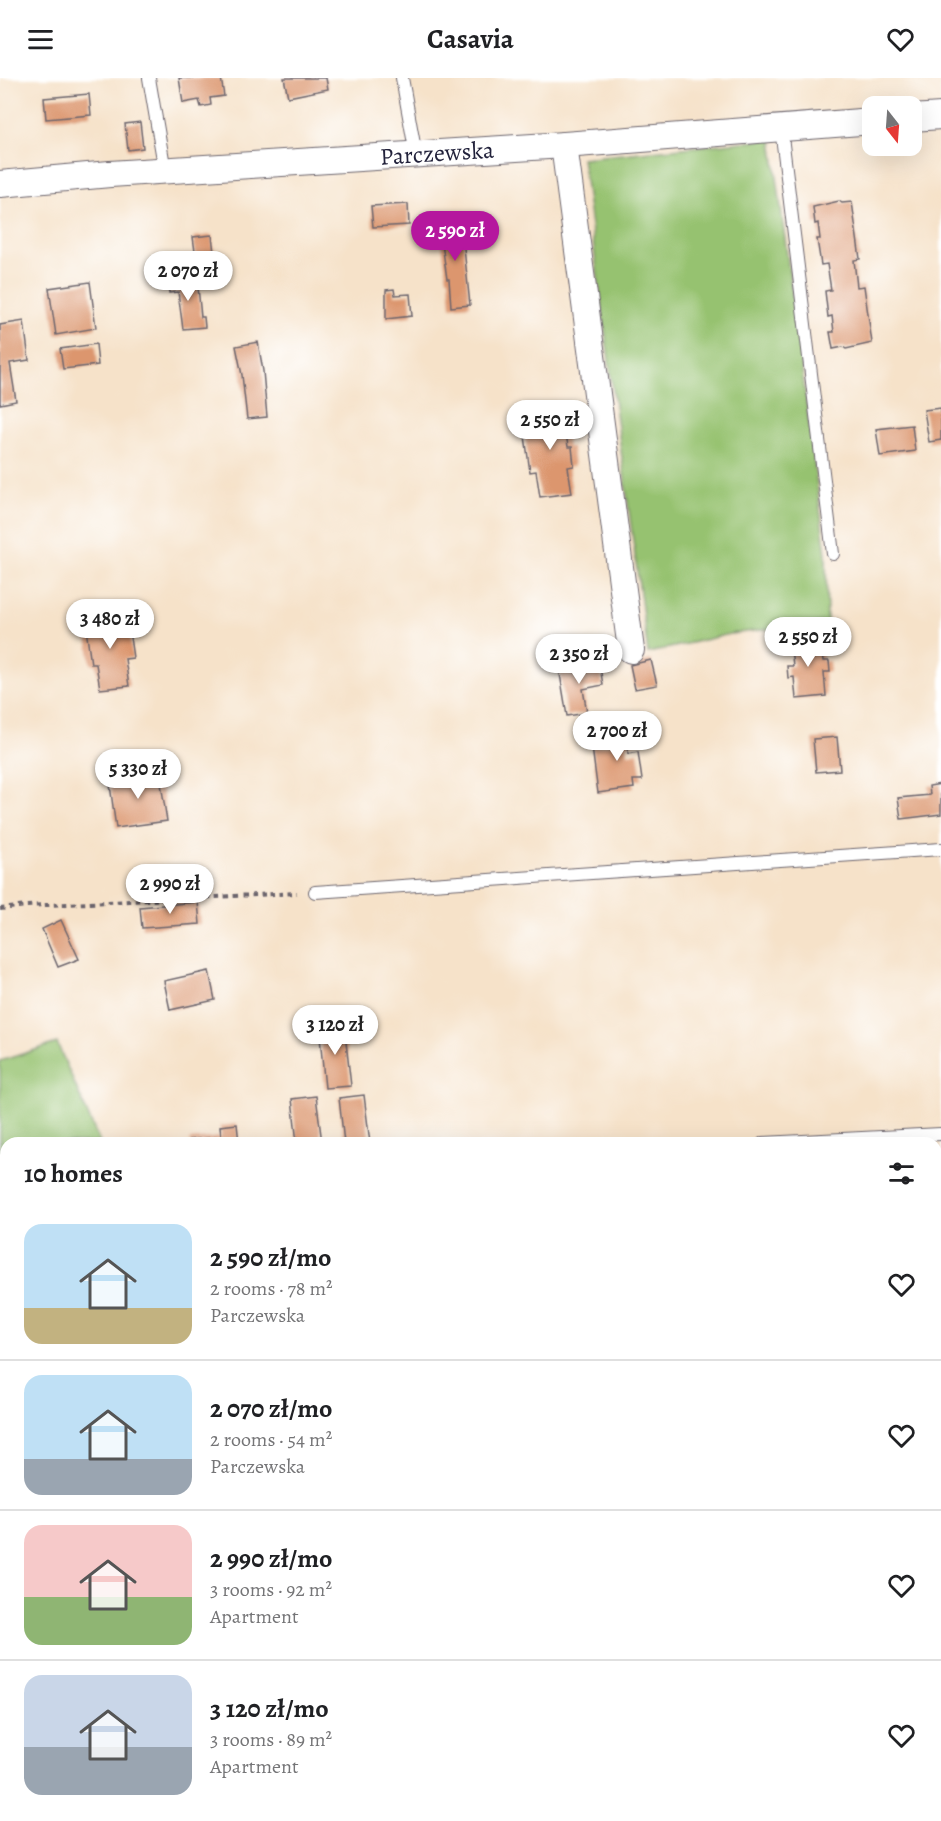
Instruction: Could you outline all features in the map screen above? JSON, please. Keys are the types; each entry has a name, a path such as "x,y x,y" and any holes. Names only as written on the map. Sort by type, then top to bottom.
{"street":[{"path":"922,117 941,116"},
{"name":"Parczewska","path":"0,184 862,122"},
{"path":"564,145 632,650"}],"lane":[{"path":"149,78 165,171"},
{"path":"402,78 417,155"},
{"path":"781,128 833,555"},
{"path":"315,892 941,849"},
{"path":"882,1137 941,1134"}],"path":[{"path":"0,909 315,892"}],"green space":[{"path":"772,139 826,554 827,622 730,634 648,653 582,158"},
{"path":"57,1043 97,1137 0,1137 0,1061"}],"building":[{"path":"179,78 221,78 224,96 210,98 211,105 201,107 199,100 183,103"},
{"path":"284,78 326,78 328,89 288,97"},
{"path":"89,94 91,115 46,119 44,98"},
{"path":"140,122 143,148 128,150 125,124"},
{"path":"839,201 852,202 860,259 854,260 857,287 864,286 872,343 846,349 843,347 833,349 830,332 834,332 832,316 828,317 825,291 831,290 827,264 821,265 817,239 820,239 818,223 815,224 813,207"},
{"path":"408,204 409,225 373,227 371,206"},
{"path":"461,220 470,305 451,307 449,279 447,279 439,222"},
{"path":"212,235 216,271 198,273 193,237"},
{"path":"197,277 201,317 204,317 205,327 183,329 178,292 169,293 168,281"},
{"path":"90,282 96,328 56,335 49,288"},
{"path":"394,289 395,295 410,294 412,316 386,319 386,290"},
{"path":"24,321 29,360 10,363 16,401 0,404 0,325"},
{"path":"258,342 267,417 247,419 236,346"},
{"path":"96,344 98,365 63,369 60,349"},
{"path":"566,406 568,425 565,425 568,447 572,447 574,466 568,467 572,493 540,497 536,471 530,472 525,436 531,435 528,411"},
{"path":"941,408 941,440 929,442 924,410"},
{"path":"912,425 915,451 880,456 876,429"},
{"path":"127,616 133,658 125,659 129,686 100,689 96,664 91,664 85,622"},
{"path":"820,637 823,661 829,661 830,672 824,672 826,696 796,699 794,677 788,678 787,666 793,666 790,640"},
{"path":"651,660 657,685 635,689 630,665"},
{"path":"599,661 603,685 583,689 587,713 567,716 559,668"},
{"path":"634,725 636,743 627,744 628,754 638,752 642,780 633,780 634,788 598,793 592,747 611,744 609,728"},
{"path":"837,737 840,770 816,772 813,739"},
{"path":"159,771 167,821 116,828 109,778"},
{"path":"941,784 941,814 901,819 898,798 930,795 929,786"},
{"path":"198,902 200,924 142,928 140,907"},
{"path":"61,920 79,959 58,967 42,929"},
{"path":"209,971 215,1000 170,1010 164,981"},
{"path":"344,1024 351,1086 325,1088 319,1027"},
{"path":"364,1095 369,1137 343,1137 339,1098"},
{"path":"316,1096 321,1137 296,1137 292,1099"},
{"path":"237,1124 238,1137 221,1137 220,1126"}]}
